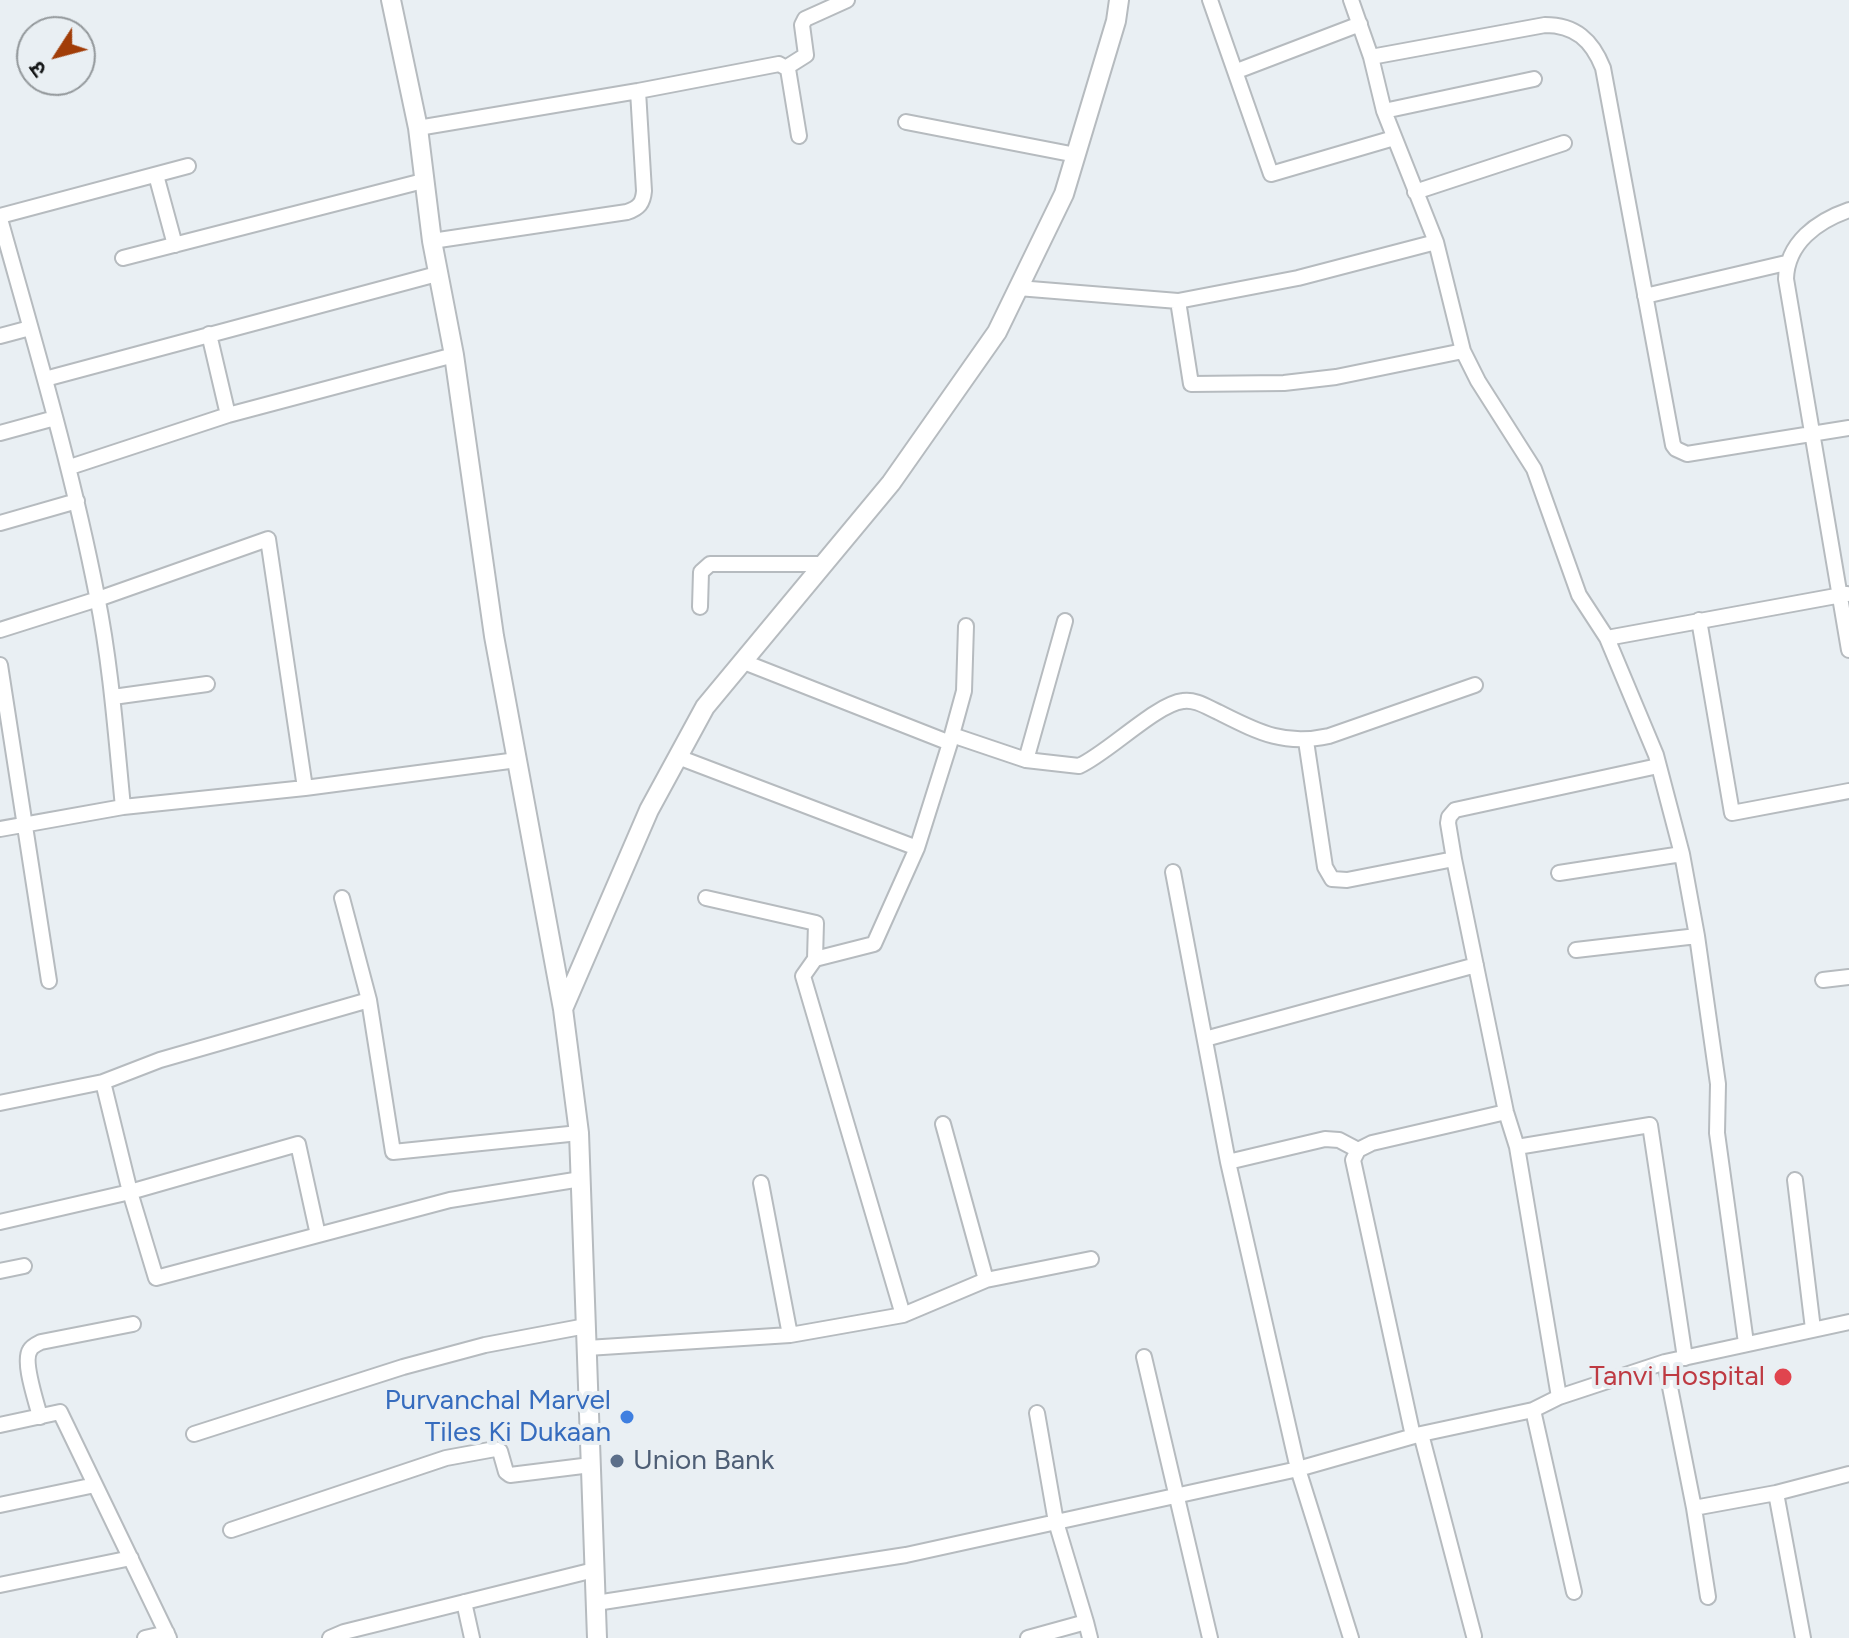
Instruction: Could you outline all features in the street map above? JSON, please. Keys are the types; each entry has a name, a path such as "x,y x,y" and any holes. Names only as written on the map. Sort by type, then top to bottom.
{"street":[{"path":"391,0 418,128 423,181 437,274 454,355 494,636 563,1009 579,1133 597,1638"},
{"path":"787,67 806,55 802,25 805,19 847,0"},
{"path":"563,1009 649,810 705,707 891,483 997,332 1064,194 1116,21 1119,0"},
{"path":"1210,0 1271,174 1394,138"},
{"path":"1351,0 1371,57 1384,111 1436,242 1463,351 1478,381 1534,469 1579,595 1607,638 1656,755 1682,854 1697,936 1718,1084 1717,1133 1746,1343"},
{"path":"1237,71 1360,24"},
{"path":"1371,57 1545,25 1559,25 1585,37 1603,68 1670,437 1676,449 1687,454 1849,428"},
{"path":"418,128 779,64 787,67"},
{"path":"787,67 799,136"},
{"path":"1384,111 1534,79"},
{"path":"432,241 637,208 644,191 638,91"},
{"path":"906,122 1076,155"},
{"path":"1415,192 1564,143"},
{"path":"123,807 113,697 98,599 70,467 0,218 188,166"},
{"path":"156,175 175,245"},
{"path":"123,258 423,181"},
{"path":"1849,210 1820,223 1799,241 1786,263 1812,435 1844,594 1849,650"},
{"path":"1018,288 1178,301 1298,278 1436,242"},
{"path":"1645,296 1786,263"},
{"path":"45,379 437,274"},
{"path":"1178,301 1191,384 1284,383 1336,377 1463,351"},
{"path":"0,336 30,328"},
{"path":"209,334 228,415"},
{"path":"70,467 228,415 454,355"},
{"path":"0,433 55,418"},
{"path":"0,523 77,501"},
{"path":"0,630 268,539 305,788"},
{"path":"700,607 701,572 710,564 823,564"},
{"path":"1607,638 1844,594"},
{"path":"1699,620 1732,813 1849,791"},
{"path":"1026,760 1065,621"},
{"path":"815,959 874,944 917,848 951,739 964,691 966,626"},
{"path":"744,662 951,739 1026,760 1079,766 1160,711 1182,701 1192,701 1259,733 1306,741 1329,736 1475,685"},
{"path":"0,665 49,981"},
{"path":"113,697 207,684"},
{"path":"1306,741 1325,867 1332,879 1347,880 1454,859"},
{"path":"678,757 917,848"},
{"path":"0,829 123,807 305,788 517,760"},
{"path":"1559,1397 1517,1147 1506,1112 1448,823 1455,810 1658,766"},
{"path":"1559,873 1682,854"},
{"path":"1173,872 1228,1162 1298,1469 1351,1638"},
{"path":"342,898 369,1000 393,1152 579,1133"},
{"path":"706,898 816,923 815,959 803,976 903,1315"},
{"path":"1576,950 1697,936"},
{"path":"1205,1039 1476,965"},
{"path":"1823,980 1849,977"},
{"path":"0,1103 103,1082 160,1060 369,1000"},
{"path":"103,1082 130,1192 156,1278 450,1200 581,1179"},
{"path":"1474,1636 1417,1435 1353,1160 1358,1150 1372,1143 1506,1112"},
{"path":"943,1124 986,1280"},
{"path":"1517,1147 1650,1125 1685,1358"},
{"path":"1228,1162 1325,1139 1339,1140 1358,1150"},
{"path":"0,1222 130,1192 298,1144 318,1235"},
{"path":"1795,1180 1813,1329"},
{"path":"761,1183 790,1335"},
{"path":"587,1348 790,1335 903,1315 986,1280 1091,1259"},
{"path":"0,1271 24,1266"},
{"path":"596,1603 906,1555 1298,1469 1417,1435 1533,1410 1559,1397 1665,1362 1849,1322"},
{"path":"40,1417 27,1358 33,1347 41,1342 133,1324"},
{"path":"194,1434 403,1367 485,1345 586,1326"},
{"path":"1144,1357 1174,1496 1210,1638"},
{"path":"1665,1362 1708,1597"},
{"path":"1533,1410 1574,1592"},
{"path":"0,1425 60,1412 168,1636 145,1638"},
{"path":"1037,1413 1056,1522 1090,1638"},
{"path":"231,1530 446,1458 495,1449 503,1456 506,1472 510,1475 591,1465"},
{"path":"1694,1508 1776,1493 1849,1474"},
{"path":"0,1505 95,1485"},
{"path":"1776,1493 1803,1638"},
{"path":"0,1585 131,1558"},
{"path":"330,1638 594,1570"},
{"path":"464,1602 472,1638"},
{"path":"388,1621 393,1638"},
{"path":"1028,1638 1086,1622"}],"place":[{"name":"Tanvi Hospital","path":"1783,1377"},
{"name":"Purvanchal Marvel Tiles Ki Dukaan","path":"627,1417"},
{"name":"Union Bank","path":"617,1461"}]}
